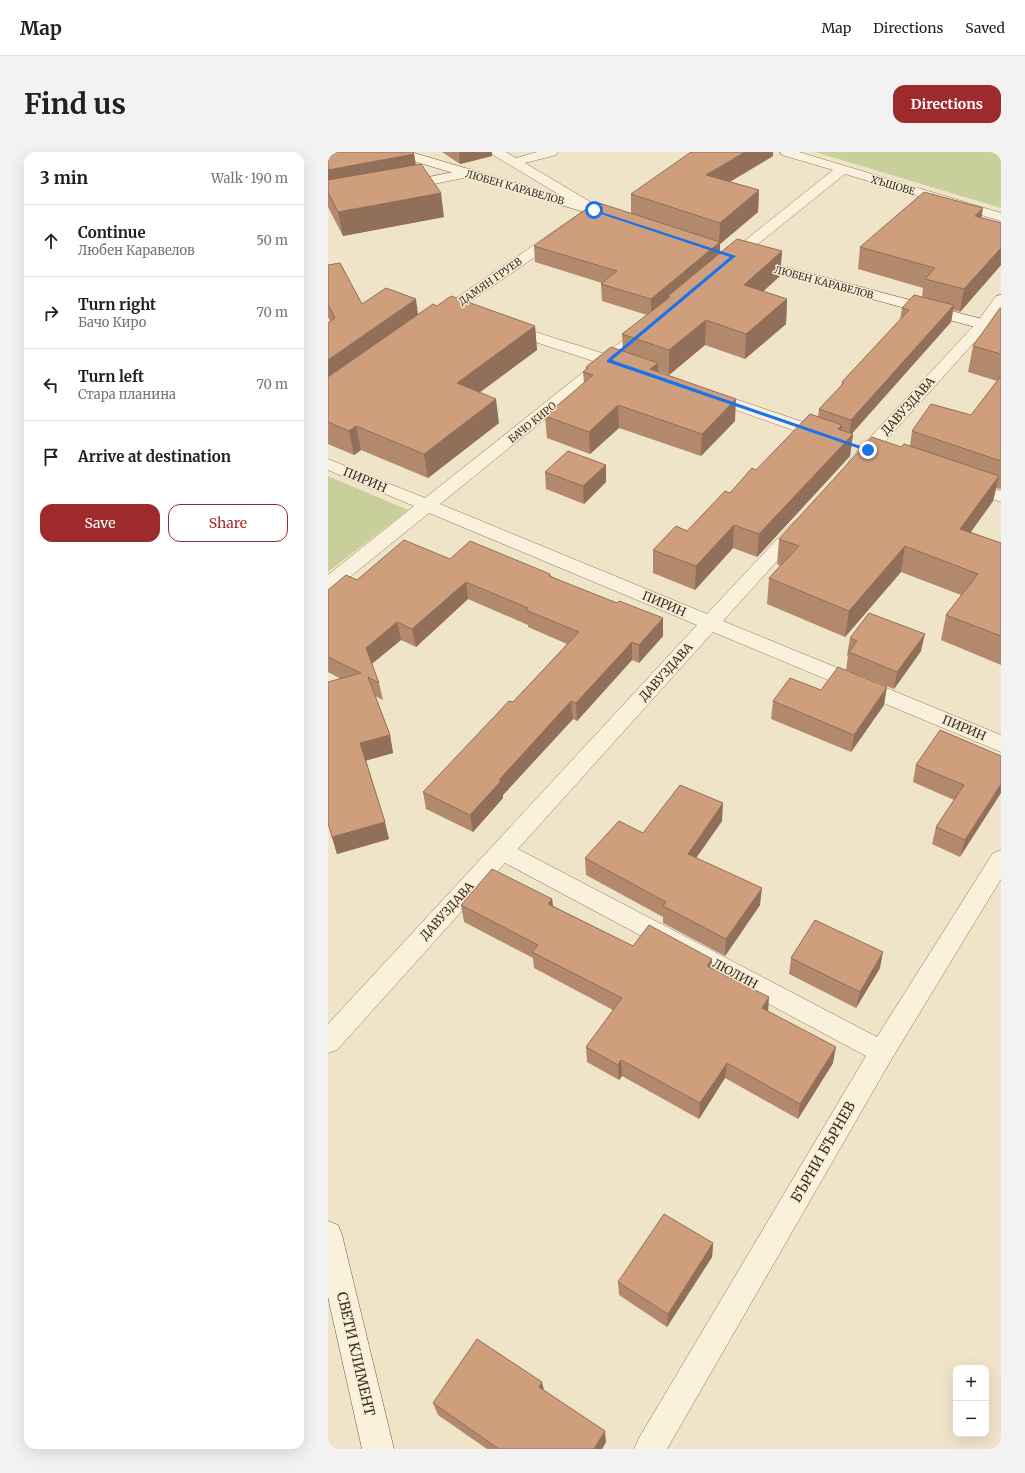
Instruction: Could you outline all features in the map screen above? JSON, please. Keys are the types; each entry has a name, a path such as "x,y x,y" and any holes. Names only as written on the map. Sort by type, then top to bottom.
{"street":[{"name":"ЛЮБЕН КАРАВЕЛОВ","path":"397,152 630,222"},
{"path":"497,152 594,210"},
{"path":"514,162 552,152"},
{"name":"ХЪШОВЕ","path":"786,152 1001,217"},
{"path":"716,271 726,254 842,170"},
{"path":"391,188 469,173"},
{"name":"ДАМЯН ГРУЕВ","path":"430,323 456,312 594,210"},
{"name":"ЛЮБЕН КАРАВЕЛОВ","path":"726,254 758,264 992,326"},
{"name":"ДАВУЗДАВА","path":"847,474 860,448 992,326 1001,299"},
{"name":"БАЧО КИРО","path":"328,585 609,361 656,321"},
{"path":"494,324 631,368"},
{"path":"690,389 860,448"},
{"name":"ПИРИН","path":"328,464 1001,744"},
{"path":"949,479 1001,497"},
{"name":"ДАВУЗДАВА","path":"328,1042 810,514"},
{"name":"ЛЮЛИН","path":"502,851 882,1052"},
{"name":"БЪРНИ БЪРНЕВ","path":"650,1449 882,1052 1001,859"},
{"name":"СВЕТИ КЛИМЕНТ","path":"328,1235 378,1449"}],"green space":[{"path":"815,152 1001,152 1001,208"},
{"path":"328,476 408,510 328,572"}],"building":[{"path":"328,152 413,152 414,154 328,170"},
{"path":"691,152 745,152 706,175 759,190 720,223 631,194"},
{"path":"421,164 441,193 338,212 328,192 328,180"},
{"path":"924,192 983,208 975,216 1001,223 1001,248 964,289 925,279 935,268 860,247"},
{"path":"596,202 720,242 651,299 601,284 617,271 534,246"},
{"path":"737,239 782,251 744,285 787,299 746,334 706,320 669,350 622,334 670,297 668,296"},
{"path":"340,263 362,304 386,288 416,299 328,360 328,323 335,318 328,304 328,265"},
{"path":"914,295 954,305 851,420 819,409 909,310 902,308"},
{"path":"451,296 535,326 457,383 496,399 424,454 356,426 349,431 328,422 328,377 433,304 437,306"},
{"path":"1000,308 1001,354 973,346"},
{"path":"611,347 658,363 650,369 736,399 702,434 618,405 589,432 545,416 593,375 583,372 588,368 586,367"},
{"path":"1001,376 1001,461 912,431 931,404 971,415"},
{"path":"810,414 842,425 838,429 853,434 759,534 734,525 696,566 653,550 676,526 687,531 725,491 730,493 752,468 756,470"},
{"path":"872,437 901,447 904,444 999,476 960,529 1001,543 1001,636 946,615 978,574 905,546 849,611 769,578 799,546 779,539"},
{"path":"568,451 606,465 583,486 545,472"},
{"path":"404,540 450,559 470,541 550,574 549,576 617,603 619,601 663,618 639,645 632,642 576,703 571,701 499,780 501,781 470,815 423,792 509,701 513,702 579,632 526,610 528,608 466,582 412,629 397,622 366,648 379,683 368,677 390,735 360,743 385,822 332,837 328,823 328,682 361,673 328,657 328,590 346,575 357,580"},
{"path":"869,613 925,634 897,672 849,652 857,641 850,638"},
{"path":"838,667 887,687 854,735 773,701 790,678 821,690"},
{"path":"940,730 1001,756 1001,784 965,840 936,827 964,785 916,765"},
{"path":"680,785 723,803 688,854 762,888 726,939 663,906 666,902 585,858 619,821 643,833"},
{"path":"492,869 552,899 548,904 633,946 649,925 712,959 707,966 769,997 762,1008 836,1047 800,1104 727,1063 700,1103 621,1060 618,1065 586,1047 622,998 532,952 538,945 461,905"},
{"path":"815,920 883,952 860,992 791,958"},
{"path":"664,1214 713,1243 668,1314 618,1282"},
{"path":"477,1339 542,1382 539,1387 605,1431 594,1449 499,1449 433,1403"}],"route":[{"path":"594,210 734,256 609,361 868,450"}]}
